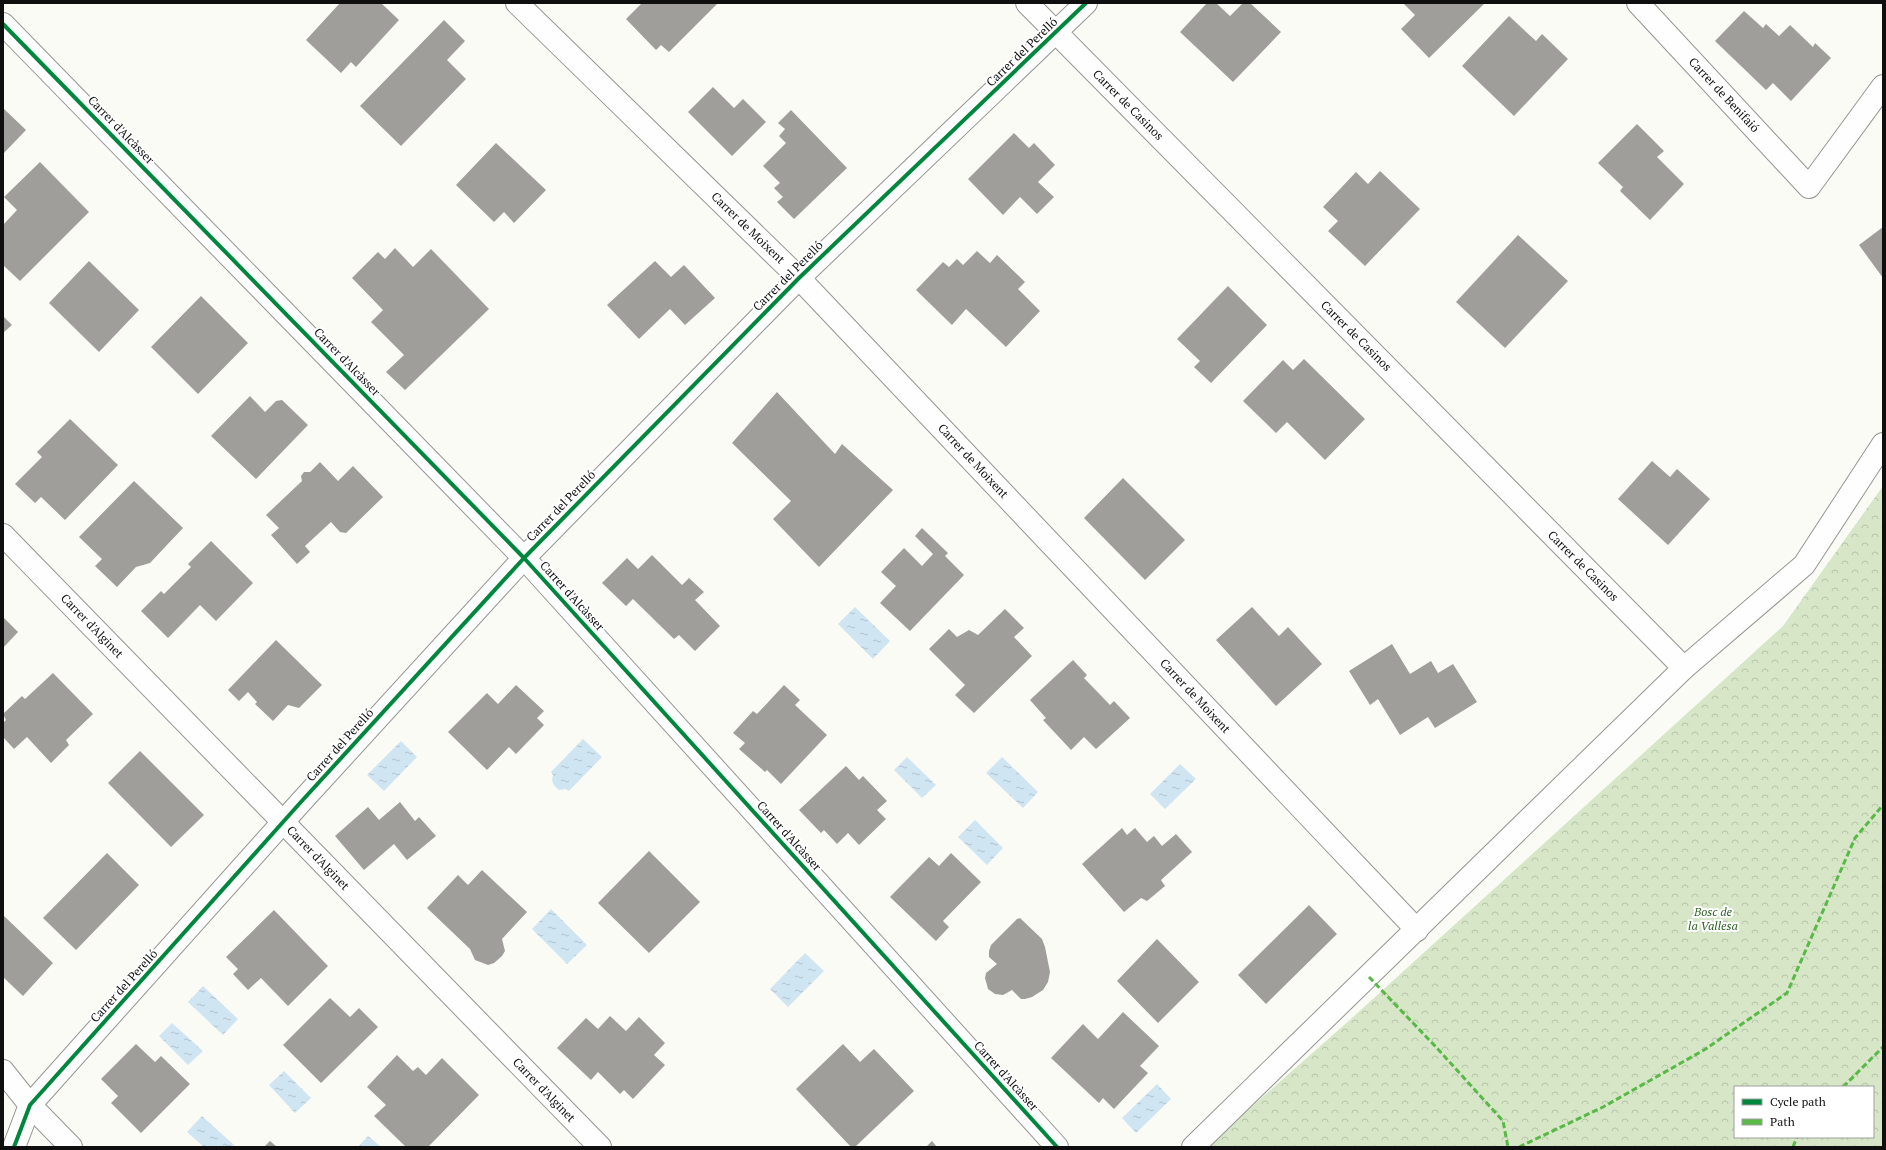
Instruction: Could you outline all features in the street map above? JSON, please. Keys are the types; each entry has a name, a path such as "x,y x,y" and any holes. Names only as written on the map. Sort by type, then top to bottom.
{"street":[{"name":"Carrer de Moixent","path":"516,3 799,278 1417,930"},
{"name":"Carrer de Casinos","path":"1027,3 1684,668"},
{"name":"Carrer del Perelló","path":"30,1105 524,558 799,278 1057,33 1086,3"},
{"name":"Carrer de Benifaió","path":"1638,3 1809,187 1883,86"},
{"name":"Carrer d'Alcàsser","path":"3,24 524,558 1056,1147"},
{"path":"1194,1147 1684,668 1804,565 1883,444"},
{"name":"Carrer d'Alginet","path":"3,535 600,1147"},
{"path":"3,1071 30,1105 71,1147"},
{"path":"14,1147 30,1105"}],"green space":[{"name":"Bosc de la Vallesa","path":"1883,486 1883,1147 1206,1147 1352,1018 1783,626"}],"water":[{"path":"855,607 890,641 873,659 838,624"},
{"path":"583,739 602,757 569,791 566,789 559,790 553,783 553,775 551,772"},
{"path":"401,741 417,757 384,791 367,775"},
{"path":"907,757 936,785 922,798 894,770"},
{"path":"1002,757 1038,792 1023,808 986,773"},
{"path":"1180,764 1196,779 1165,809 1150,794"},
{"path":"975,820 1003,848 987,865 958,837"},
{"path":"551,909 587,945 567,964 532,929"},
{"path":"805,953 824,971 788,1007 770,989"},
{"path":"203,986 238,1019 223,1035 188,1002"},
{"path":"172,1023 203,1051 188,1065 159,1036"},
{"path":"284,1071 311,1098 295,1113 269,1085"},
{"path":"1157,1084 1171,1099 1136,1133 1122,1118"},
{"path":"202,1116 234,1145 232,1147 204,1147 187,1132"},
{"path":"368,1136 381,1147 358,1147"}],"building":[{"path":"340,3 381,3 399,20 356,67 351,62 341,73 306,40"},
{"path":"642,3 718,3 669,52 661,45 656,50 626,19"},
{"path":"1207,3 1216,3 1230,16 1243,3 1250,3 1281,32 1233,82 1180,32"},
{"path":"1403,3 1485,3 1429,58 1401,29 1415,15"},
{"path":"1744,11 1763,28 1766,24 1779,36 1790,25 1813,47 1815,43 1831,58 1791,101 1773,83 1766,90 1715,41"},
{"path":"1509,16 1536,41 1542,34 1568,59 1514,116 1462,66"},
{"path":"444,20 465,41 447,60 466,79 401,146 360,106"},
{"path":"713,87 734,108 743,99 766,122 732,156 688,112"},
{"path":"3,108 26,130 3,154"},
{"path":"791,110 847,168 794,219 777,202 783,197 774,188 780,183 763,166 786,143 779,136 785,129 778,123"},
{"path":"1637,124 1664,151 1657,157 1684,184 1650,220 1620,191 1623,187 1598,163"},
{"path":"1014,133 1029,148 1034,143 1055,165 1038,182 1054,197 1037,214 1020,197 1003,215 968,179"},
{"path":"496,143 546,190 514,223 504,212 494,222 456,185"},
{"path":"40,162 89,212 20,281 3,265 3,225 17,210 4,197"},
{"path":"1380,171 1420,209 1365,266 1328,231 1338,221 1323,207 1356,172 1368,184"},
{"path":"1883,227 1883,278 1859,245"},
{"path":"1518,235 1568,281 1505,348 1456,302"},
{"path":"395,248 413,267 431,249 489,309 405,390 386,372 404,355 371,322 383,310 352,278 378,252 385,259"},
{"path":"977,251 990,263 997,255 1025,282 1018,289 1040,311 1006,347 966,309 952,325 916,290 943,262 949,267 957,259 963,265"},
{"path":"89,261 139,310 99,352 49,303"},
{"path":"655,261 671,277 684,265 715,298 685,325 670,309 639,339 607,305"},
{"path":"1228,286 1267,325 1211,383 1194,367 1200,361 1177,339"},
{"path":"201,296 248,343 198,394 151,347"},
{"path":"3,316 12,325 3,333"},
{"path":"1304,359 1365,419 1325,460 1287,422 1276,433 1243,401 1283,360 1293,370"},
{"path":"777,392 835,454 842,444 893,490 819,567 773,519 791,501 732,443"},
{"path":"250,396 265,412 276,401 282,400 308,425 256,479 211,436"},
{"path":"70,419 118,465 65,520 41,497 35,503 15,484 42,457 37,452"},
{"path":"1652,461 1670,477 1677,469 1710,499 1668,545 1618,499"},
{"path":"320,462 338,481 353,466 383,497 346,533 340,532 331,522 305,546 310,552 297,564 271,535 279,528 266,515 302,481 301,476 304,472 310,472"},
{"path":"1123,478 1185,540 1145,580 1084,518"},
{"path":"134,481 183,528 150,563 136,567 117,587 95,566 102,559 79,537"},
{"path":"922,528 948,553 945,556 964,575 910,631 880,603 896,586 881,572 904,548 922,566 933,554 915,536"},
{"path":"211,541 253,583 216,621 200,605 168,638 141,611 161,591 164,594 191,567 188,564"},
{"path":"652,555 682,585 689,578 704,592 695,600 720,626 695,651 679,635 674,639 633,599 626,606 602,583 627,558 638,569"},
{"path":"1252,607 1279,636 1288,627 1322,664 1276,706 1216,640"},
{"path":"1005,609 1024,628 1014,637 1032,656 974,713 955,695 965,685 929,649 949,629 957,637 969,630 978,635"},
{"path":"3,617 18,632 3,648"},
{"path":"276,640 322,685 299,708 288,705 273,721 255,704 257,702 248,692 239,701 228,690"},
{"path":"1392,644 1410,674 1431,661 1438,673 1453,664 1477,702 1435,728 1428,717 1400,735 1378,699 1370,705 1349,671"},
{"path":"1073,660 1087,675 1084,678 1110,705 1114,701 1130,718 1096,749 1084,737 1071,750 1043,720 1046,718 1030,700"},
{"path":"53,673 93,714 66,740 69,745 51,763 27,737 14,749 3,737 3,723 6,720 3,714 22,696 25,699"},
{"path":"516,685 544,711 537,718 544,725 516,754 509,747 487,770 448,732 487,693 498,704"},
{"path":"784,685 800,700 795,705 827,735 781,784 767,770 765,772 739,749 745,743 733,733 753,711 757,714"},
{"path":"140,751 204,815 171,847 108,783"},
{"path":"846,766 859,780 863,776 887,801 877,810 886,819 859,845 848,833 837,844 824,830 821,833 799,810"},
{"path":"400,802 415,821 419,817 436,836 407,860 394,844 364,870 335,836 368,807 379,820"},
{"path":"1122,828 1127,835 1135,828 1147,842 1154,836 1162,846 1176,834 1192,852 1161,880 1165,886 1147,901 1141,898 1124,912 1082,864"},
{"path":"649,851 700,902 649,953 598,903"},
{"path":"107,853 139,885 76,950 43,918"},
{"path":"951,853 981,882 943,921 949,927 936,941 890,897 929,857 939,866"},
{"path":"482,870 527,912 502,939 505,951 502,956 494,963 488,965 475,960 470,949 427,908 458,875 468,885"},
{"path":"1309,905 1337,934 1266,1004 1238,975"},
{"path":"274,910 328,966 288,1006 261,978 248,990 233,974 238,969 226,957"},
{"path":"3,915 53,963 23,996 3,977"},
{"path":"1020,918 1042,939 1050,972 1048,982 1043,990 1032,997 1025,999 1021,999 1012,990 1003,995 995,994 988,989 985,978 986,973 997,964 989,957 991,945 1017,919"},
{"path":"1157,939 1199,982 1158,1023 1117,981"},
{"path":"330,998 350,1017 359,1008 378,1027 321,1083 283,1045"},
{"path":"1123,1012 1159,1046 1140,1066 1148,1073 1114,1109 1103,1098 1099,1103 1051,1058 1083,1024 1098,1039"},
{"path":"610,1016 626,1031 639,1017 665,1043 654,1055 665,1065 633,1099 624,1090 620,1094 598,1072 591,1080 557,1048 586,1018 598,1029"},
{"path":"136,1044 155,1062 161,1056 190,1084 141,1133 111,1103 118,1096 101,1079"},
{"path":"843,1044 860,1062 874,1049 914,1091 855,1147 851,1147 796,1089"},
{"path":"397,1055 413,1071 418,1067 426,1075 442,1058 479,1095 428,1147 406,1147 374,1116 386,1105 367,1087"},
{"path":"270,1141 277,1147 264,1147"},
{"path":"932,1141 937,1147 926,1147"}],"marked path":[{"path":"1519,1147 1603,1107 1704,1050 1787,993 1855,838 1883,805"},
{"path":"1369,977 1436,1047 1503,1121 1508,1147"},
{"path":"1844,1086 1883,1047"},
{"path":"1793,1147 1797,1138"}],"cycle path":[{"path":"14,1147 30,1105 300,803 524,558 799,278 1086,3"},
{"path":"3,24 524,558 1057,1147"}]}
